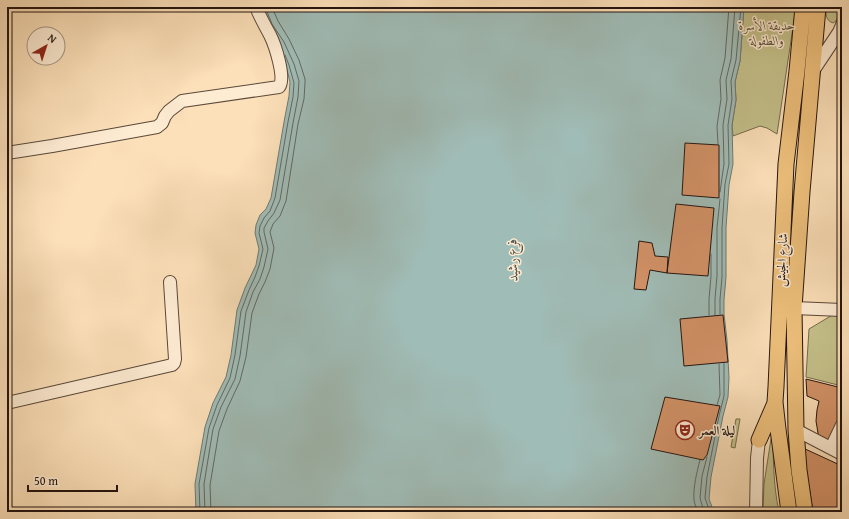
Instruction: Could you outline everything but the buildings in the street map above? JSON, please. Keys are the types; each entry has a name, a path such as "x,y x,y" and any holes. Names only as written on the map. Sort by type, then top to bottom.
{"main road":[{"name":"شارع الجيش","path":"789,512 776,402 786,164 803,7"},
{"name":"شارع الجيش","path":"805,512 799,470 796,430 794,308 802,192 818,7"},
{"path":"758,440 776,402"}],"street":[{"path":"7,153 157,127 162,123 165,116 172,108 186,100 279,86 281,83 281,74 274,45 256,7"},
{"path":"813,71 842,25"},
{"path":"7,403 172,365 175,359 170,282"},
{"path":"794,308 842,310"},
{"path":"831,448 842,425"},
{"path":"796,430 842,454"},
{"path":"756,512 758,440"}],"green space":[{"name":"حديقة الأسرة والطفولة","path":"744,7 796,7 777,134 760,126 733,136 732,125 736,100 735,82 740,61"},
{"path":"826,7 842,7 836,21 833,23 827,18"},
{"path":"834,314 842,315 842,386 806,377 809,329"},
{"path":"736,419 740,419 735,448 731,447"},
{"path":"773,426 774,480 779,512 763,512 764,484"}],"water":[{"name":"فرع رشيد","path":"256,7 744,7 740,61 735,82 736,100 732,125 733,164 729,185 726,228 724,314 729,378 728,397 711,477 709,499 714,512 196,512 195,484 205,427 213,403 226,377 231,355 237,310 256,265 259,249 255,233 256,225 260,215 266,209 271,198 289,96 290,82 286,66"}],"place":[{"name":"ليلة العمر","path":"685,430"}]}
